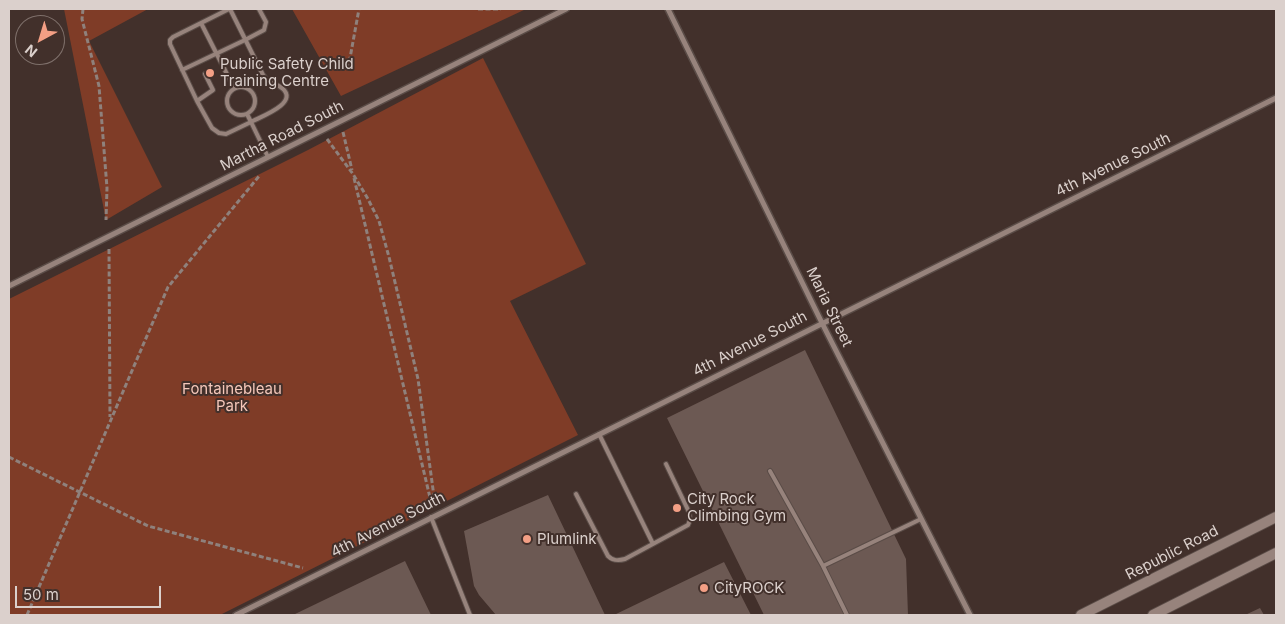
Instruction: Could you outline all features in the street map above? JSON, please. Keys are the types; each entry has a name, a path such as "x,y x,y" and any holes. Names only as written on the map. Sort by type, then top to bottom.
{"main road":[{"name":"Republic Road","path":"1081,615 1276,517"},
{"path":"1153,615 1276,553"}],"street":[{"name":"Martha Road South","path":"9,286 566,9"},
{"name":"Maria Street","path":"668,9 822,322 970,615"},
{"name":"4th Avenue South","path":"236,615 822,322 1276,98"}],"lane":[{"path":"230,9 263,75 269,82 282,88 285,92 284,105 226,134 219,133 212,128 171,48 170,40 201,22 230,9"},
{"path":"182,70 262,31 266,22 260,9"},
{"path":"201,22 234,88"},
{"path":"197,101 213,90 205,74"},
{"path":"234,88 247,88 254,94 254,108 248,114 236,115 228,108 227,97 234,88"},
{"path":"248,114 268,157"},
{"path":"599,434 653,544"},
{"path":"576,494 605,550 612,559 618,561 625,559 686,528 690,520 689,512 666,464"},
{"path":"770,471 823,566 847,615"},
{"path":"434,516 470,615"},
{"path":"823,566 921,519"}],"path":[{"path":"83,9 82,19 98,86 107,188 106,220"},
{"path":"348,69 359,9"},
{"path":"478,9 502,9"},
{"path":"340,120 434,516"},
{"path":"321,130 353,174 368,198 379,221 418,379 434,516"},
{"path":"27,615 168,287 262,173"},
{"path":"108,236 110,420"},
{"path":"9,457 148,526 320,573"}],"green space":[{"path":"64,9 148,9 89,41 162,187 106,220"},
{"path":"292,9 526,9 341,96"},
{"name":"Fontainebleau Park","path":"483,58 586,264 510,301 578,435 220,615 9,615 9,299 308,150"}],"building":[{"path":"805,350 906,559 908,615 764,615 667,418"},
{"path":"548,495 605,615 496,615 474,586 464,531"},
{"path":"405,561 431,615 293,615"},
{"name":"CityROCK","path":"724,562 751,615 614,615"},
{"path":"1260,608 1264,615 1245,615"}],"place":[{"name":"Public Safety Child Training Centre","path":"210,73"},
{"name":"City Rock Climbing Gym","path":"677,508"},
{"name":"Plumlink","path":"527,539"},
{"name":"CityROCK","path":"704,588"}]}
